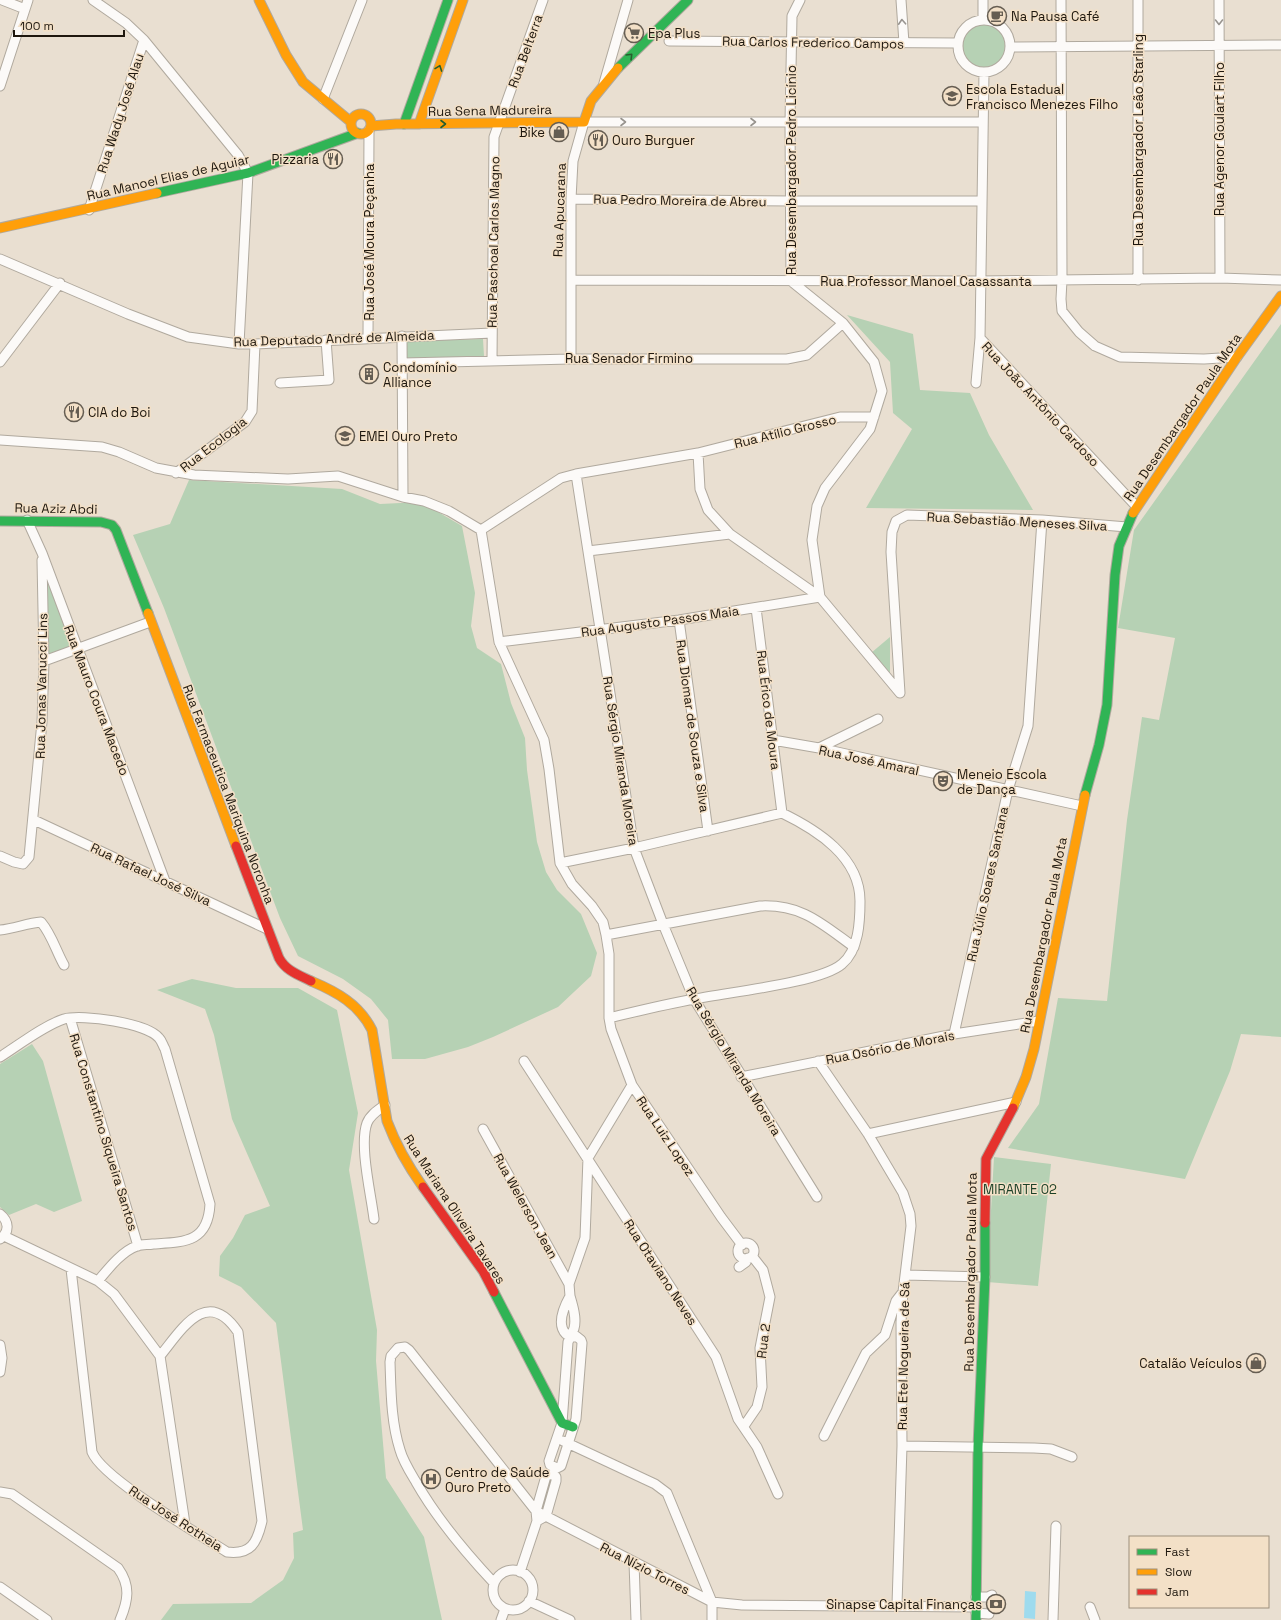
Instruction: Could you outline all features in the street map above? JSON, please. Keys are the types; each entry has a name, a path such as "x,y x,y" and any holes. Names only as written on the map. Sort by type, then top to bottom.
{"street":[{"path":"0,86 26,5 2,0"},
{"path":"93,0 126,23 144,40 238,155 248,173 239,344"},
{"path":"259,0 286,55 303,82 351,123 353,130 364,131 368,117 359,113 334,107"},
{"path":"323,99 362,0"},
{"path":"400,124 447,0"},
{"path":"419,124 463,0"},
{"name":"Rua Belterra","path":"499,124 543,0"},
{"name":"Rua Apucarana","path":"571,359 570,199 573,161 591,101 603,85 628,0"},
{"path":"603,85 616,70 688,0"},
{"name":"Rua Desembargador Pedro Licínio","path":"800,0 792,16 791,40 791,281 843,323 874,362 882,391 870,429 825,488 817,506 812,540 820,597"},
{"path":"901,0 904,43"},
{"path":"983,0 983,19"},
{"path":"1061,0 1062,311 1079,332 1095,346 1120,357 1204,359 1237,357"},
{"name":"Rua Desembargador Leão Starling","path":"1138,0 1138,280"},
{"name":"Rua Agenor Goulart Filho","path":"1219,0 1220,278"},
{"path":"983,19 992,20 1003,28 1009,38 1010,47 1005,62 992,71 984,72 975,71 968,67 958,52 957,43 959,35 969,24 983,19"},
{"name":"Rua Wady José Alau","path":"89,210 144,40"},
{"name":"Rua Carlos Frederico Campos","path":"669,41 791,40 957,43"},
{"path":"1010,47 1281,45"},
{"name":"Rua João Antônio Cardoso","path":"984,72 980,338 1136,506"},
{"path":"351,123 354,116 359,113"},
{"name":"Rua Sena Madureira","path":"368,117 400,124"},
{"path":"584,122 984,122"},
{"name":"Rua Sena Madureira","path":"364,131 400,124 584,122"},
{"name":"Rua Manoel Elias de Aguiar","path":"331,142 351,123"},
{"name":"Rua Paschoal Carlos Magno","path":"492,361 494,137 499,124"},
{"name":"Rua Manoel Elias de Aguiar","path":"2,227 89,210 248,173 364,131"},
{"name":"Rua José Moura Peçanha","path":"364,131 369,145 368,338"},
{"name":"Rua Pedro Moreira de Abreu","path":"570,199 981,201"},
{"name":"Rua Deputado André de Almeida","path":"0,259 60,283 128,314 188,337 239,344 254,344 492,333"},
{"name":"Rua Professor Manoel Casassanta","path":"571,280 980,281 1220,278 1281,280"},
{"path":"0,362 60,283"},
{"name":"Rua Desembargador Paula Mota","path":"976,1609 978,1447 985,1277 985,1165 987,1154 1016,1102 1028,1076 1082,806 1099,745 1107,706 1115,575 1119,546 1136,506 1237,357 1281,296"},
{"name":"Rua Senador Firmino","path":"403,363 571,359 787,359 807,355 843,323"},
{"path":"402,336 403,497"},
{"path":"976,383 980,338"},
{"path":"280,383 329,380 326,340"},
{"name":"Rua Ecologia","path":"176,473 245,422 252,411 254,344"},
{"name":"Rua Atílio Grosso","path":"481,530 562,478 576,474 698,453 840,417 874,417"},
{"path":"0,440 102,447 119,452 156,468 176,473 194,475 288,479 338,476 403,497 424,501 449,511 481,530 499,642 544,740 549,769 560,863 634,848 782,813 820,834 836,849 854,872 860,896 858,922 854,947 842,964 824,974 694,999 609,1018"},
{"path":"698,453 700,489 708,510 730,534 820,597"},
{"name":"Rua Sérgio Miranda Moreira","path":"576,474 634,848 694,999 817,1198"},
{"name":"Rua Sebastião Meneses Silva","path":"820,597 900,693 891,552 892,532 896,521 907,515 1042,520 1127,527"},
{"name":"Rua Aziz Abdi","path":"0,521 27,520 101,522 112,525"},
{"name":"Rua Mauro Coura Macedo","path":"27,520 42,553 165,881"},
{"name":"Rua Júlio Soares Santana","path":"954,1034 1008,790 1028,726 1042,520"},
{"name":"Rua Farmaceutica Mariquina Noronha","path":"112,525 116,530 267,929 283,965 289,970 348,1000 364,1014 372,1030"},
{"path":"588,551 730,534"},
{"name":"Rua Jonas Vanucci Lins","path":"0,856 23,864 29,857 34,820 42,722 44,661 42,553"},
{"name":"Rua Augusto Passos Maia","path":"499,642 679,620 820,597"},
{"name":"Rua Érico de Moura","path":"756,608 782,813"},
{"name":"Rua Diomar de Souza e Silva","path":"679,620 708,831"},
{"path":"44,661 150,622"},
{"path":"819,748 878,719"},
{"name":"Rua José Amaral","path":"773,740 819,748 1082,806"},
{"name":"Rua Rafael José Silva","path":"34,820 267,929"},
{"name":"Rua Luiz Lopez","path":"560,863 572,884 592,906 603,922 609,954 609,1018 611,1029 632,1085 721,1218 742,1244"},
{"path":"606,935 760,906 784,906 801,911 854,947"},
{"path":"0,930 15,928 27,923 41,922 49,932 55,950 64,965"},
{"name":"Rua Constantino Siqueira Santos","path":"0,1057 54,1024 70,1018 87,1017 128,1025 148,1031 159,1038 165,1049 210,1204 209,1214 203,1230 196,1237 186,1242 138,1246 127,1252 98,1281"},
{"name":"Rua Constantino Siqueira Santos","path":"70,1018 138,1246"},
{"name":"Rua Osório de Morais","path":"741,1077 954,1034 1038,1021"},
{"name":"Rua Mariana Oliveira Tavares","path":"372,1030 385,1105 392,1135 409,1167 483,1271 562,1423"},
{"name":"Rua Otaviano Neves","path":"524,1061 716,1357 738,1419 757,1447 778,1494"},
{"name":"Rua Etel Nogueira de Sá","path":"818,1061 868,1134 903,1192 908,1204 911,1226 903,1292 902,1446 897,1605"},
{"path":"570,1296 569,1284 584,1238 588,1158 632,1085"},
{"path":"868,1134 1016,1102"},
{"path":"374,1219 364,1147 364,1134 368,1121 375,1112 385,1105"},
{"name":"Rua Welerson Jean","path":"483,1129 569,1284"},
{"path":"0,1214 5,1219 7,1225 2,1238 98,1281 114,1294 160,1356 185,1524"},
{"name":"Rua 2","path":"742,1244 738,1251 740,1255 743,1258 750,1257 763,1270 770,1296 760,1348 762,1387 757,1407 744,1426"},
{"path":"739,1267 750,1257"},
{"name":"Rua José Rotheia","path":"71,1269 92,1452 95,1459 124,1485 227,1552 237,1553 245,1551 254,1545 259,1535 262,1521 238,1332 230,1320 220,1314 204,1313 196,1316 184,1325 160,1356"},
{"path":"905,1275 985,1277"},
{"path":"824,1436 866,1353 885,1335 896,1301 903,1292"},
{"path":"576,1336 582,1344 576,1419 573,1427 561,1466 557,1468 552,1467 549,1461 562,1423 568,1342 570,1338 576,1336"},
{"path":"0,1344 2,1358 0,1372"},
{"name":"Rua Nízio Torres","path":"494,1583 473,1561 431,1509 400,1451 393,1418 390,1362 391,1356 398,1348 406,1347 409,1350 537,1516 546,1516 712,1602 742,1605 897,1605 976,1609"},
{"path":"562,1423 573,1427"},
{"path":"557,1439 569,1443 655,1484 668,1493 712,1602 712,1620"},
{"path":"902,1446 1051,1449 1072,1457"},
{"path":"520,1572 537,1516 546,1476 553,1474 556,1477 556,1481 546,1516"},
{"path":"0,1492 12,1494 118,1568 124,1576 128,1593 127,1602 120,1620"},
{"path":"1052,1620 1056,1526"},
{"path":"634,1562 636,1620"},
{"path":"508,1571 520,1572 530,1581 532,1594 530,1601 518,1609 505,1608 498,1604 494,1598 494,1583 502,1574 508,1571"},
{"path":"0,1587 47,1620"},
{"path":"989,1614 976,1609 992,1595"},
{"path":"530,1601 570,1620"},
{"path":"1090,1607 1095,1620"},
{"path":"501,1620 505,1608"}],"green space":[{"path":"979,24 987,24 999,30 1005,42 1005,50 999,62 987,68 979,68 967,62 961,50 961,42 967,30"},
{"path":"847,315 913,334 920,390 970,393 989,435 1033,510 866,508 912,429 893,413 890,362"},
{"path":"1281,324 1281,1037 1241,1034 1230,1071 1185,1179 1008,1148 1039,1104 1058,998 1107,1001 1127,820 1142,717 1159,720 1175,638 1118,628 1134,530"},
{"path":"483,339 484,356 405,359 405,341"},
{"path":"189,480 342,489 380,504 421,502 462,526 475,593 471,626 477,648 501,664 511,703 525,738 527,770 537,842 546,872 557,890 581,914 597,953 591,976 558,1007 468,1047 425,1059 392,1059 388,1020 371,999 343,979 298,956 280,918 164,608 133,535 170,524"},
{"path":"42,553 77,648 44,661"},
{"path":"890,637 890,677 871,653"},
{"path":"192,979 236,988 298,988 337,1010 358,1113 349,1170 377,1330 376,1361 386,1478 424,1537 442,1620 161,1620 173,1604 251,1603 283,1580 294,1558 293,1533 303,1530 276,1323 241,1287 219,1276 220,1256 233,1238 245,1215 270,1206 232,1119 214,1035 205,1009 157,990"},
{"path":"32,1044 43,1061 82,1201 54,1212 36,1204 9,1215 0,1207 0,1064"},
{"name":"MIRANTE 02","path":"994,1157 1051,1164 1038,1286 987,1282"}],"water":[{"path":"1025,1591 1036,1592 1035,1619 1024,1618"}],"traffic: fast":[{"path":"404,124 448,0"},
{"path":"618,68 688,0"},
{"path":"157,193 248,173 358,133"},
{"path":"1085,795 1099,745 1107,705 1115,575 1119,546 1133,513"},
{"path":"0,521 101,522 112,525 116,530 148,613"},
{"path":"976,1620 978,1447 985,1277 985,1223"},
{"path":"494,1292 562,1423 573,1427"}],"traffic: slow":[{"path":"259,0 286,55 303,82 351,122"},
{"path":"419,124 463,0"},
{"path":"371,126 396,124 584,122 591,101 618,68"},
{"path":"361,114 368,117 371,124 368,131 361,134 354,131 351,124 354,117 361,114"},
{"path":"0,228 157,193"},
{"path":"1133,513 1237,357 1281,296"},
{"path":"148,613 236,846"},
{"path":"1013,1108 1026,1077 1034,1049 1085,795"},
{"path":"311,981 338,994 354,1006 361,1013 372,1030 387,1121 403,1155 423,1187"}],"traffic: jam":[{"path":"236,846 279,958 285,966 297,975 311,981"},
{"path":"985,1223 986,1159 1013,1108"},
{"path":"423,1187 483,1271 494,1292"}],"place":[{"name":"Na Pausa Café","path":"997,16"},
{"name":"Epa Plus","path":"634,33"},
{"name":"Escola Estadual Francisco Menezes Filho","path":"952,96"},
{"name":"Bike","path":"559,132"},
{"name":"Ouro Burguer","path":"598,140"},
{"name":"Pizzaria","path":"333,159"},
{"name":"Condomínio Alliance","path":"369,374"},
{"name":"CIA do Boi","path":"74,412"},
{"name":"EMEI Ouro Preto","path":"345,436"},
{"name":"Meneio Escola de Dança","path":"943,781"},
{"name":"Catalão Veículos","path":"1256,1363"},
{"name":"Centro de Saúde Ouro Preto","path":"431,1479"},
{"name":"Sinapse Capital Finanças","path":"996,1604"}]}
